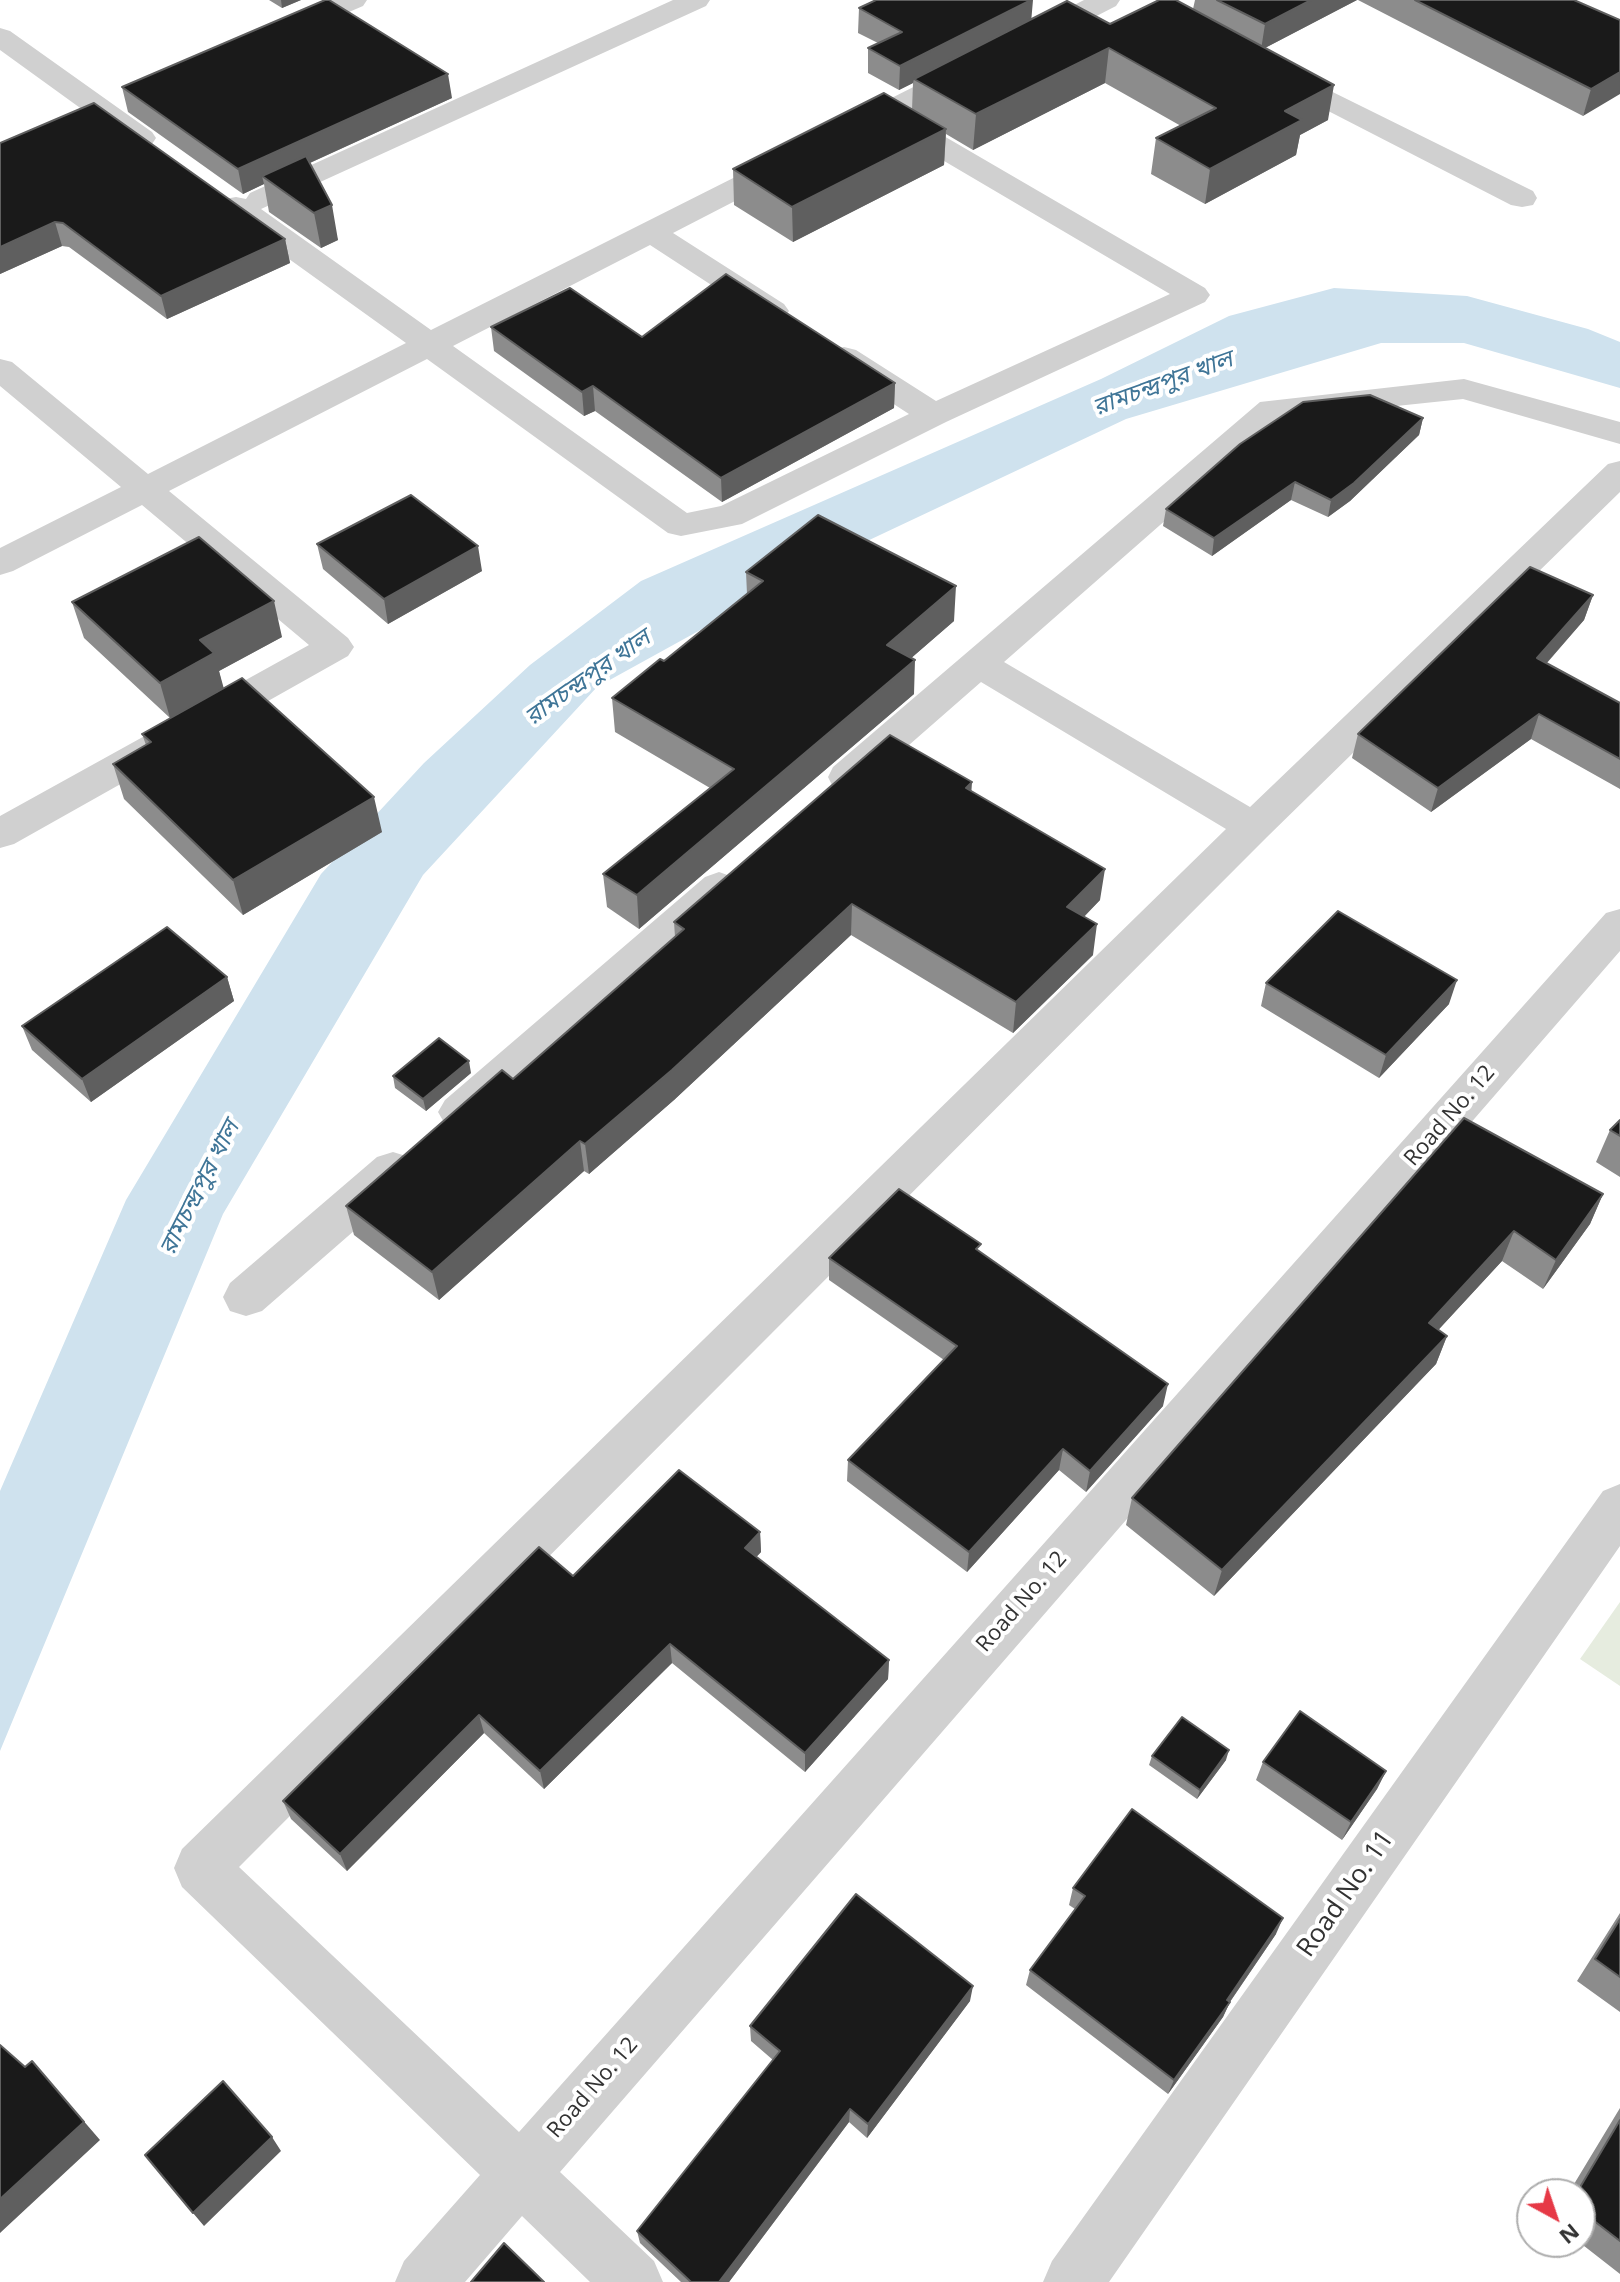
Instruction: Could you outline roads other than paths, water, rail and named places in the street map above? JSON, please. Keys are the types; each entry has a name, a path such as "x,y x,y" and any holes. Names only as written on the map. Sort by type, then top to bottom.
{"street":[{"path":"255,42 353,0"},
{"path":"240,210 696,0"},
{"path":"0,563 1106,0"},
{"path":"0,37 115,103 164,155"},
{"path":"1258,64 1522,198"},
{"path":"215,191 681,525 730,516 934,415 1194,295 883,113"},
{"path":"651,232 934,415"},
{"path":"0,369 335,647 0,834"},
{"path":"822,798 1272,409 1464,389 1620,433"},
{"path":"633,2282 201,1868 1253,827 1620,472"},
{"path":"978,663 1253,827"},
{"path":"246,1297 750,860"},
{"name":"Road No. 12","path":"425,2282 1620,924"},
{"name":"Road No. 11","path":"1073,2282 1620,1506"}],"water":[{"name":"রামচন্দ্রপুর খাল","path":"1334,288 1467,296 1588,329 1620,342 1620,388 1464,343 1381,343 1126,419 829,559 597,687 423,875 223,1214 0,1751 0,1491 126,1200 321,874 424,763 530,665 641,581 1101,379 1229,316"}]}
